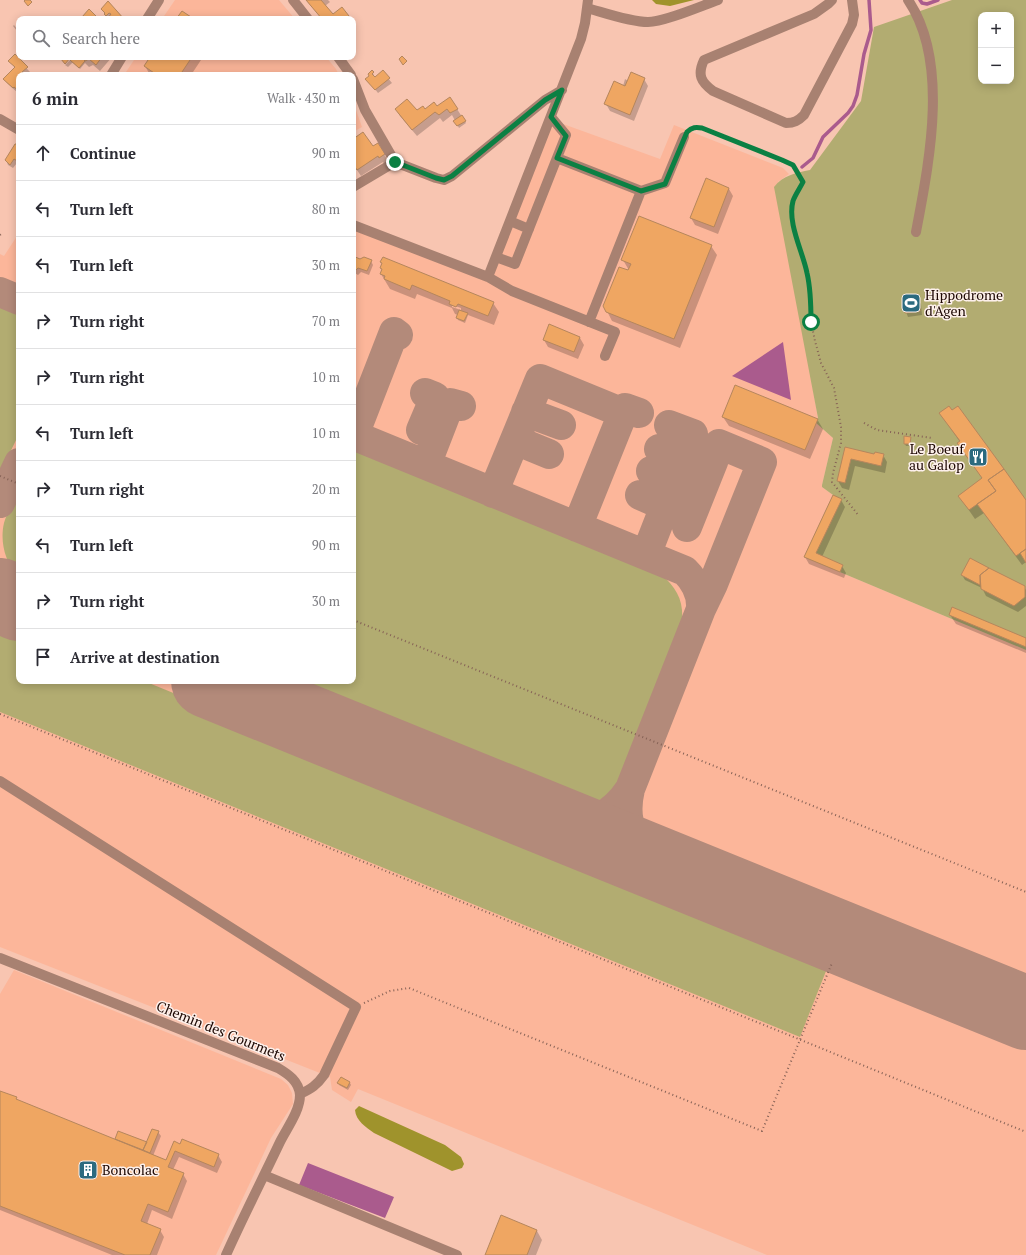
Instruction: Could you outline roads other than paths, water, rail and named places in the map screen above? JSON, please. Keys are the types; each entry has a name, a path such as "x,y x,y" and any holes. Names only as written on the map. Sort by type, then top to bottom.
{"street":[{"path":"149,16 159,0"},
{"path":"293,0 306,16"},
{"path":"488,277 581,39 588,4 637,21 649,22 666,18 718,0"},
{"path":"832,0 814,14 704,60 701,66 701,76 704,84 713,91 786,123 792,123 799,120 804,115 852,24 854,15 852,0"},
{"path":"908,0 916,11 924,33 931,62 931,136 926,184 916,232"},
{"path":"113,72 120,60"},
{"path":"340,60 349,72"},
{"path":"356,87 365,110 395,162 444,180 452,176 545,100 562,90"},
{"path":"496,257 515,264 566,136 551,117"},
{"path":"0,119 16,128"},
{"path":"557,158 641,191 665,184 684,137"},
{"path":"356,185 395,162"},
{"path":"589,322 641,191"},
{"path":"510,221 529,229"},
{"path":"356,226 488,277 512,291 615,332 606,356"},
{"path":"0,781 356,1007 319,1083 300,1094 298,1108 226,1255"},
{"name":"Chemin des Gourmets","path":"0,958 278,1068 290,1075 297,1084 300,1094"},
{"path":"264,1175 457,1255"}],"waterway":[{"path":"802,167 813,158 823,137 848,113 853,106 857,95 864,54 871,30 869,0"},
{"path":"920,0 922,3 927,4 938,0"}],"place":[{"name":"Hippodrome d'Agen","path":"911,303"},
{"name":"Le Boeuf au Galop","path":"978,457"},
{"name":"Boncolac","path":"88,1170"}]}
